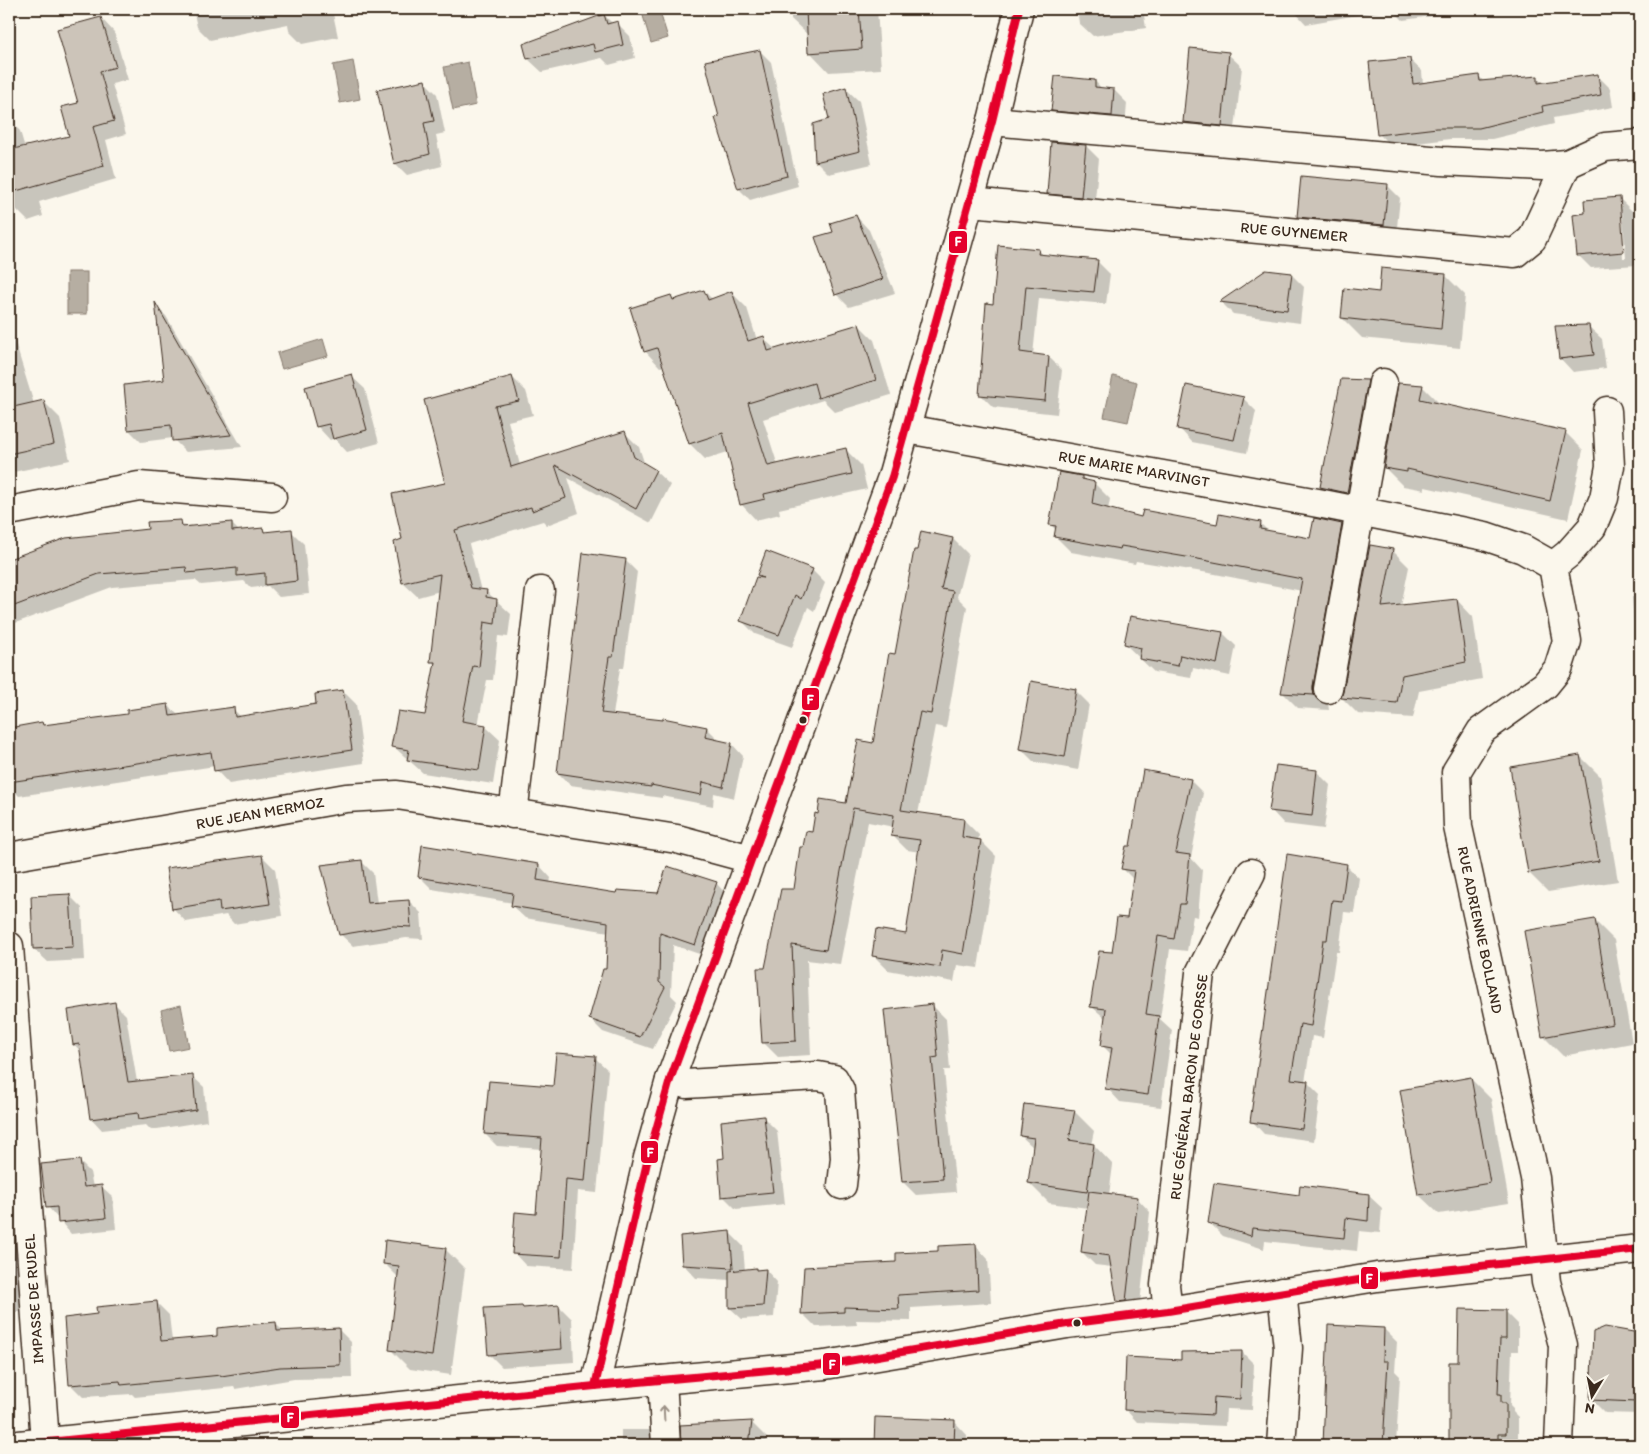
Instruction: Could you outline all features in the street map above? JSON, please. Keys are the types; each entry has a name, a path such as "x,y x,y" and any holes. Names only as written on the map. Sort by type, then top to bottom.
{"street":[{"path":"595,1386 648,1158 670,1080 892,476 992,122 1019,9"},
{"path":"992,122 1442,161 1542,166 1566,164 1605,147 1640,144"},
{"name":"RUE GUYNEMER","path":"970,202 1515,253 1532,239 1566,164"},
{"path":"1328,689 1383,383"},
{"path":"1553,566 1568,554 1592,527 1604,498 1610,466 1607,411"},
{"name":"RUE MARIE MARVINGT","path":"907,428 1318,503 1485,536 1523,549 1553,566"},
{"path":"9,511 139,486 272,498"},
{"name":"RUE ADRIENNE BOLLAND","path":"1553,566 1567,641 1558,669 1545,685 1481,731 1456,772 1458,827 1535,1178 1546,1282 1563,1345 1559,1445"},
{"path":"512,814 540,590"},
{"name":"RUE JEAN MERMOZ","path":"9,857 346,798 397,795 676,839 751,859"},
{"name":"RUE GÉNÉRAL BARON DE GORSSE","path":"1168,1311 1165,1285 1200,973 1251,873"},
{"name":"IMPASSE DE RUDEL","path":"9,946 32,1444"},
{"path":"670,1080 686,1084 818,1076 834,1079 840,1090 843,1129 845,1158 842,1185"},
{"path":"32,1444 595,1386 825,1365 1067,1324 1168,1311 1378,1277 1640,1249"},
{"path":"1281,1445 1288,1348 1282,1292"},
{"path":"662,1380 666,1445"}],"shaded area":[{"path":"641,9 659,9 668,38 651,43"},
{"path":"353,61 360,99 340,103 333,65"},
{"path":"468,62 476,105 453,110 444,67"},
{"path":"67,272 87,272 87,314 67,314"},
{"path":"323,339 328,356 282,369 277,353"},
{"path":"1113,376 1137,382 1128,422 1104,417"},
{"path":"181,1005 189,1047 169,1051 161,1010"}],"building":[{"path":"806,9 859,9 862,49 808,53"},
{"path":"604,14 607,24 618,21 623,45 595,52 593,44 527,59 523,44"},
{"path":"101,17 116,67 100,71 114,121 93,127 104,166 9,193 9,150 69,136 61,107 78,103 57,29"},
{"path":"1190,48 1229,52 1222,126 1183,122"},
{"path":"760,50 787,176 738,189 715,118 719,117 705,61"},
{"path":"1410,58 1413,84 1479,75 1480,81 1538,76 1538,83 1598,74 1601,95 1542,106 1543,112 1479,128 1437,128 1377,135 1369,62"},
{"path":"1055,76 1095,80 1095,87 1114,89 1112,116 1051,111"},
{"path":"425,80 434,121 424,123 430,154 394,164 377,90"},
{"path":"846,87 860,151 815,162 813,124 829,119 823,94"},
{"path":"1051,142 1086,145 1081,197 1047,194"},
{"path":"1301,176 1388,184 1384,225 1297,217"},
{"path":"1620,197 1624,252 1577,256 1573,215 1585,213 1584,200"},
{"path":"856,215 883,279 835,295 815,237 833,232 830,223"},
{"path":"998,245 1039,249 1038,254 1098,260 1094,292 1026,286 1020,352 1049,356 1045,401 979,395 986,303 993,304"},
{"path":"1381,268 1446,274 1441,329 1341,318 1344,288 1379,292"},
{"path":"1266,270 1292,273 1287,310 1219,302"},
{"path":"704,290 708,300 732,291 748,341 764,336 768,351 859,324 876,380 818,398 814,383 748,403 768,466 846,448 852,474 764,494 765,499 740,505 723,433 689,444 657,348 644,352 630,308 671,295 673,300"},
{"path":"155,302 231,435 172,441 171,425 128,430 124,385 164,380"},
{"path":"1589,325 1594,355 1559,359 1555,326"},
{"path":"352,374 367,430 333,439 329,424 316,427 305,387"},
{"path":"512,376 519,401 495,406 511,467 625,431 634,457 656,470 636,509 555,465 566,498 532,511 531,507 455,530 471,588 487,590 486,597 497,599 495,624 484,622 479,667 473,666 462,721 486,725 479,770 407,760 409,750 391,747 398,711 425,715 435,662 430,662 440,574 402,583 394,542 402,539 392,494 445,483 424,400"},
{"path":"1341,379 1368,380 1347,493 1320,487"},
{"path":"1398,383 1423,385 1420,399 1566,431 1550,501 1407,469 1407,472 1384,468"},
{"path":"1186,385 1244,397 1234,440 1177,429"},
{"path":"44,400 54,444 9,454 9,408"},
{"path":"1059,472 1082,476 1082,479 1095,482 1092,504 1141,517 1143,510 1217,524 1219,514 1261,522 1260,529 1310,538 1314,518 1342,524 1313,686 1314,695 1281,693 1302,579 1198,559 1121,546 1120,549 1054,537 1056,526 1049,525"},
{"path":"181,520 182,527 232,522 232,531 263,528 264,532 292,529 297,581 265,585 265,573 237,576 237,568 187,573 186,567 99,574 9,608 9,559 66,538 148,529 147,522"},
{"path":"921,531 953,538 941,589 953,591 931,714 920,712 901,810 964,819 962,837 981,840 963,954 942,950 940,967 872,956 876,929 906,934 920,840 891,836 894,815 853,808 826,950 792,945 796,1041 762,1043 757,968 765,968 781,889 794,889 800,847 803,847 806,831 812,832 815,813 818,814 820,799 846,803 858,740 873,743 889,653 895,654 914,550 917,550"},
{"path":"1370,545 1393,549 1382,607 1457,599 1466,662 1402,675 1397,703 1341,698"},
{"path":"766,551 813,569 801,599 795,595 779,635 740,621 756,577 763,578 757,575"},
{"path":"583,553 626,559 613,657 609,657 601,713 663,720 663,718 707,727 705,737 732,743 723,787 703,782 701,795 651,785 651,787 557,773"},
{"path":"1130,616 1223,632 1217,664 1180,655 1178,666 1139,659 1141,648 1124,644"},
{"path":"1031,681 1076,689 1065,757 1019,749"},
{"path":"343,690 352,750 214,771 211,752 9,782 9,728 42,722 43,725 127,714 127,710 168,704 170,716 234,707 235,717 316,704 315,694"},
{"path":"1580,755 1599,861 1528,873 1510,767"},
{"path":"1276,765 1317,770 1312,816 1269,811"},
{"path":"1143,770 1191,779 1176,853 1190,855 1185,904 1180,904 1174,939 1158,936 1146,1014 1159,1016 1148,1095 1105,1089 1112,1048 1101,1046 1106,1009 1090,1007 1099,951 1112,952 1117,917 1127,918 1134,871 1121,869 1126,846 1130,846"},
{"path":"422,845 539,864 537,880 616,893 617,890 658,893 667,866 717,882 695,945 660,933 659,982 665,987 640,1037 589,1019 603,969 606,969 608,922 511,906 513,893 418,877"},
{"path":"1287,854 1347,864 1342,901 1332,900 1327,940 1323,940 1311,1026 1300,1024 1291,1079 1308,1081 1302,1129 1250,1122"},
{"path":"262,855 270,904 220,911 219,901 172,909 166,868"},
{"path":"362,860 367,903 409,900 411,927 393,926 339,935 321,865"},
{"path":"70,894 73,947 33,949 31,896"},
{"path":"1595,919 1613,1024 1542,1037 1524,931"},
{"path":"115,1002 128,1082 193,1075 196,1110 139,1119 138,1113 90,1119 79,1044 73,1045 68,1010"},
{"path":"933,1004 938,1057 932,1058 943,1179 902,1182 884,1010"},
{"path":"556,1053 596,1056 585,1181 566,1179 561,1257 512,1254 515,1212 536,1214 542,1138 484,1134 489,1081 553,1086"},
{"path":"1471,1077 1490,1183 1418,1195 1400,1090"},
{"path":"1024,1104 1075,1110 1069,1140 1094,1144 1087,1192 1028,1183 1034,1138 1020,1136"},
{"path":"764,1116 773,1192 721,1197 718,1159 724,1158 721,1121"},
{"path":"80,1160 84,1187 102,1185 106,1218 58,1223 57,1207 46,1208 41,1164"},
{"path":"1214,1183 1299,1195 1300,1185 1369,1194 1368,1221 1346,1218 1344,1238 1252,1228 1251,1236 1208,1223"},
{"path":"1089,1191 1138,1197 1126,1301 1117,1302 1109,1256 1081,1252"},
{"path":"730,1231 733,1268 682,1265 680,1236"},
{"path":"385,1240 446,1248 432,1356 389,1350 399,1266 383,1264"},
{"path":"976,1244 978,1290 898,1295 899,1309 844,1307 844,1312 801,1314 804,1267 896,1262 896,1253 938,1251 938,1246"},
{"path":"756,1268 756,1270 766,1269 763,1306 729,1308 729,1271"},
{"path":"157,1301 161,1341 217,1336 217,1328 276,1322 277,1331 339,1328 340,1365 280,1367 221,1376 121,1385 120,1381 69,1385 64,1318 97,1314 96,1307"},
{"path":"559,1305 562,1349 488,1355 484,1308 522,1306 523,1308"},
{"path":"1459,1309 1506,1310 1506,1339 1500,1339 1498,1394 1501,1394 1501,1403 1506,1403 1506,1434 1498,1434 1498,1445 1449,1445 1449,1362 1458,1362"},
{"path":"1328,1325 1384,1328 1383,1361 1388,1361 1383,1445 1323,1445"},
{"path":"1605,1327 1639,1333 1636,1402 1590,1400 1593,1332"},
{"path":"1242,1351 1240,1399 1214,1397 1213,1415 1124,1410 1126,1357 1181,1360 1181,1352"},
{"path":"875,1417 955,1420 954,1445 874,1445"},
{"path":"752,1421 749,1445 681,1445 680,1425"}],"transit line":[{"name":"F","path":"595,1386 648,1158 670,1080 892,477 992,121 1019,9"},
{"name":"F","path":"19,1445 595,1386 825,1365 1067,1324 1168,1311 1377,1277 1640,1249"}]}
